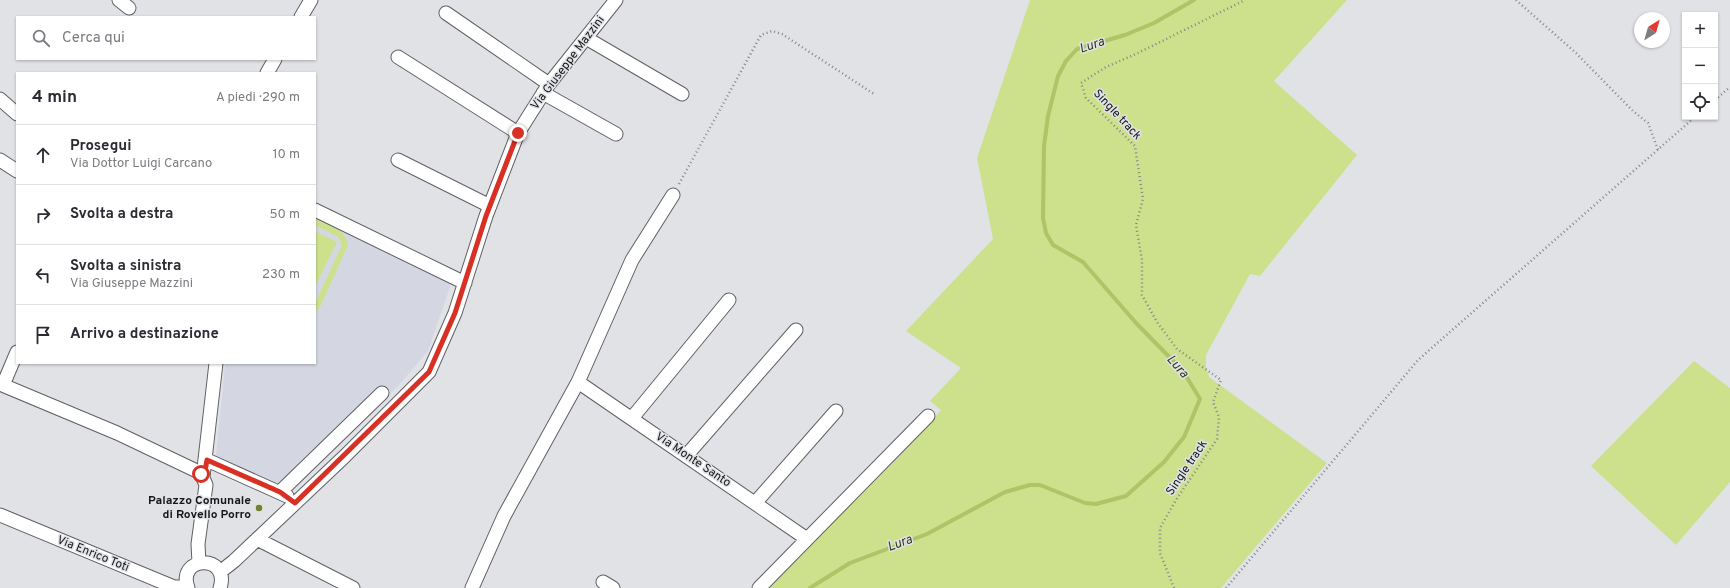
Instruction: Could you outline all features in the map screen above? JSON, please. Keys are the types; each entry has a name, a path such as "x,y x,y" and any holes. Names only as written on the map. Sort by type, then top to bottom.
{"street":[{"path":"302,16 311,0"},
{"name":"Via Giuseppe Mazzini","path":"220,572 234,561 295,503 429,372 455,313 490,206 518,133 546,89 616,0"},
{"path":"446,13 546,89 616,134"},
{"path":"586,38 682,94"},
{"path":"398,57 518,133"},
{"path":"268,72 274,60"},
{"path":"0,99 16,113"},
{"path":"0,160 16,170"},
{"path":"398,160 490,206"},
{"path":"472,588 504,516 578,382 632,260 673,195"},
{"path":"316,210 465,282"},
{"path":"632,418 729,300"},
{"path":"686,456 796,330"},
{"path":"16,354 2,384 117,433 196,470 204,477"},
{"path":"199,563 198,544 206,485 204,477 207,460 216,364"},
{"name":"Via Monte Santo","path":"578,382 807,539"},
{"path":"280,492 382,392"},
{"path":"755,503 836,411"},
{"path":"758,588 928,416"},
{"path":"207,460 280,492 295,503"},
{"name":"Via Enrico Toti","path":"0,516 174,587 187,588"},
{"path":"257,539 353,588"},
{"path":"187,588 186,575 194,565 199,563 211,564 220,572 222,583 220,588"}],"path":[{"name":"Single track","path":"1174,588 1167,574 1160,553 1160,528 1176,500 1217,439 1219,417 1213,402 1221,380 1177,349 1157,322 1142,295 1142,260 1136,225 1143,199 1135,146 1086,98 1081,83 1106,67 1138,53 1245,0"},
{"path":"1516,0 1576,53 1633,111 1648,123 1658,150"},
{"path":"673,195 761,35 772,30 782,34 874,94"},
{"path":"1718,97 1730,87"},
{"path":"1226,588 1418,360 1693,120"}],"shaded area":[{"path":"316,216 452,281 428,351 399,385 287,496 216,456 225,364 316,364"}],"green space":[{"path":"1030,0 1347,0 1274,81 1357,155 1260,276 1250,274 1206,355 1206,367 1209,377 1327,463 1221,588 766,588 899,456 941,410 930,401 961,368 906,331 993,239 977,158"},
{"path":"316,219 340,231 347,240 348,245 320,307 316,311 316,301 342,245 338,237 316,226"},
{"path":"316,232 337,242 316,285"},
{"path":"1694,361 1730,388 1730,482 1676,545 1591,466"}],"waterway":[{"name":"Lura","path":"810,588 850,563 927,534 1005,492 1030,485 1040,485 1085,503 1096,504 1126,496 1164,462 1184,437 1200,399 1183,371 1136,323 1083,262 1053,245 1046,233 1043,218 1044,146 1048,116 1058,76 1066,61 1077,49 1125,35 1154,23 1194,0"}],"place":[{"name":"Palazzo Comunale di Rovello Porro","path":"259,508"}],"route":[{"path":"201,474 204,477 207,460 280,492 295,503 345,456 429,372 455,313 486,216 518,133"}]}
